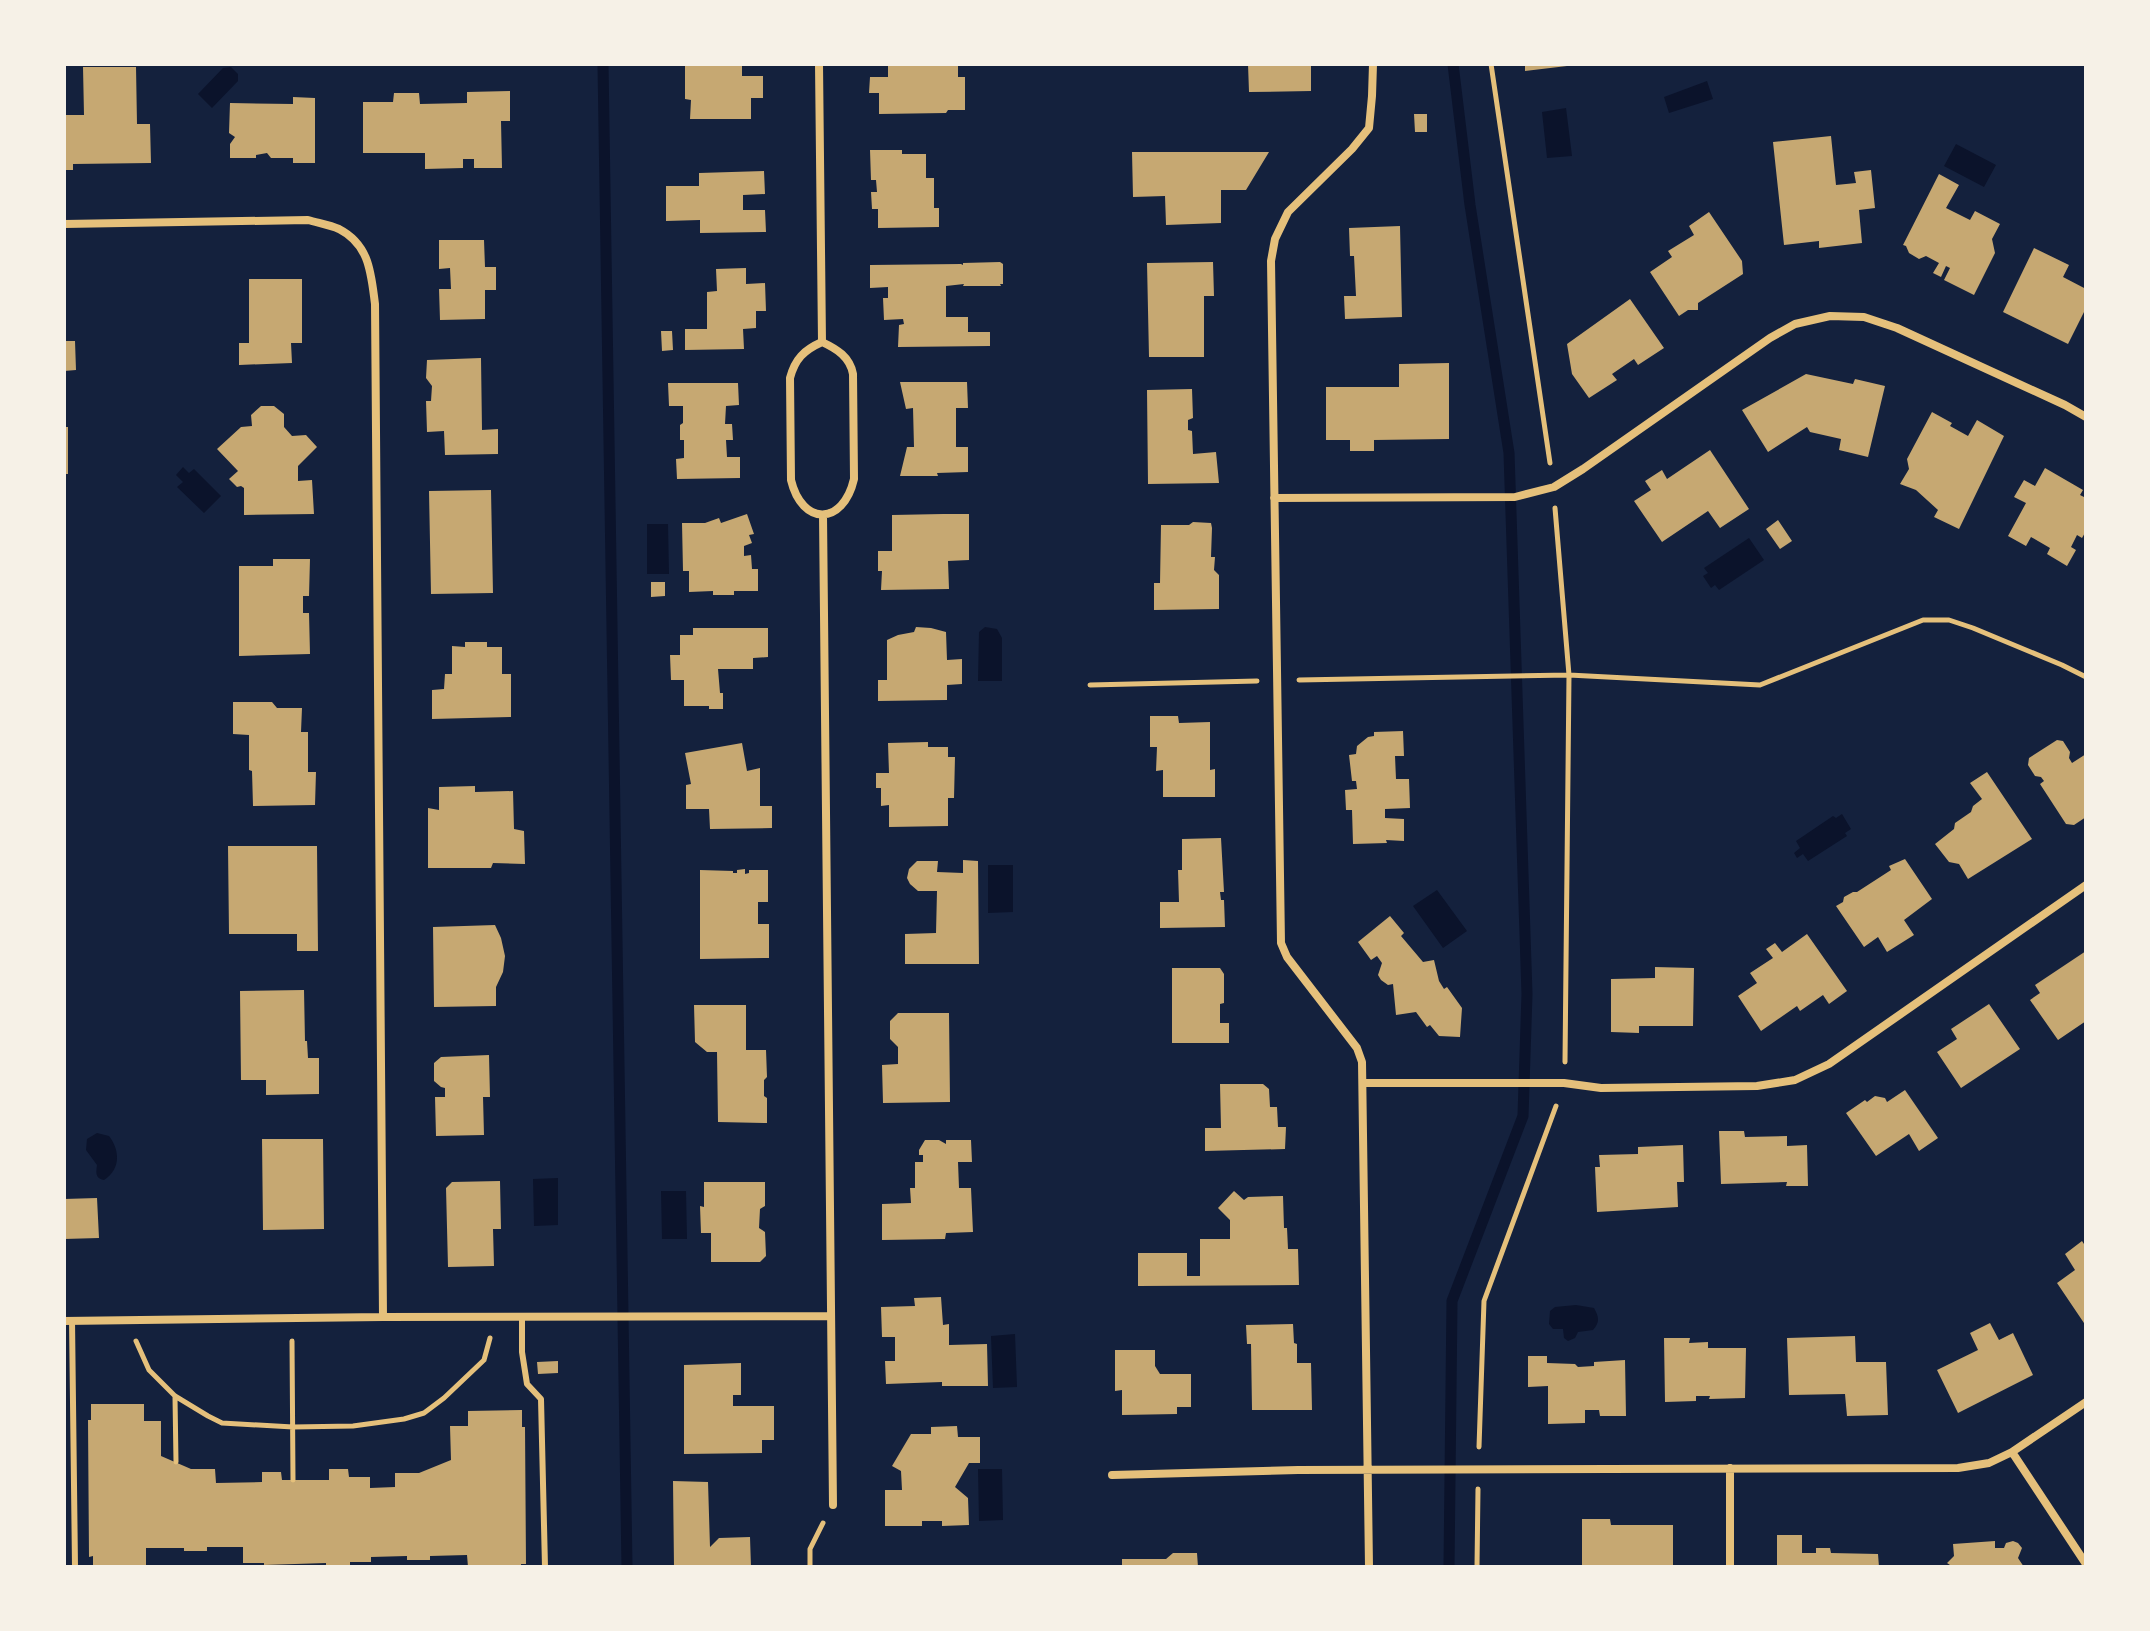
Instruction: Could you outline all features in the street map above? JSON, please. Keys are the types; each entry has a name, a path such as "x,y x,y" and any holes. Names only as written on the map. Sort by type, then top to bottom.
{"street":[{"path":"819,64 822,342"},
{"path":"1369,1567 1362,1062 1357,1048 1287,957 1281,943 1271,261 1275,239 1288,212 1369,128 1373,64"},
{"path":"64,224 308,220 338,229 360,244 370,268 376,320 383,1317"},
{"path":"1274,498 1515,497 1554,487 1770,338 1795,324 1830,316 1864,317 1897,328 2086,417"},
{"path":"822,342 843,354 851,364 854,479 844,504 823,515 811,512 794,495 791,480 790,378 793,366 801,355 809,347 822,342"},
{"path":"823,515 833,1505"},
{"path":"1363,1083 1564,1083 1601,1088 1757,1086 1795,1080 1829,1064 2086,885"},
{"path":"68,1320 831,1316"},
{"path":"1112,1475 1368,1470 1958,1468 1989,1463 2012,1452 2086,1402"},
{"path":"2012,1452 2086,1564"},
{"path":"1730,1468 1730,1567"}],"lane":[{"path":"522,1317 522,1352 527,1384 541,1399 545,1567"},
{"path":"68,1320 75,1567"}],"path":[{"path":"1477,1567 1473,1471 1484,1301 1564,1083 1569,675 1554,487 1491,64"},
{"path":"1496,676 1569,675 1760,685 1923,620 1949,620 2086,677"},
{"path":"133,1320 136,1344 149,1370 175,1396 222,1423 293,1427 353,1426 424,1413 484,1360 496,1316"},
{"path":"292,1318 293,1480"},
{"path":"175,1396 176,1462"},
{"path":"810,1567 810,1549 833,1505"}],"water":[{"path":"231,67 238,74 238,81 212,108 198,94 223,68"},
{"path":"1707,81 1713,99 1669,113 1664,97"},
{"path":"1566,108 1572,156 1547,158 1542,112"},
{"path":"1956,144 1996,165 1984,187 1944,166"},
{"path":"183,467 189,473 194,469 221,496 204,513 177,487 183,482 176,475"},
{"path":"647,524 668,524 669,574 647,574"},
{"path":"1749,538 1764,560 1719,590 1715,585 1711,588 1703,576 1708,573 1704,568"},
{"path":"985,627 997,629 1002,638 1002,681 978,681 979,632"},
{"path":"1842,814 1851,829 1845,833 1847,836 1808,861 1803,854 1797,858 1794,853 1800,848 1796,841 1833,816 1836,818"},
{"path":"988,865 1013,865 1013,912 988,913"},
{"path":"1437,890 1467,931 1443,948 1413,906"},
{"path":"97,1133 109,1136 117,1153 114,1170 104,1180 96,1173 97,1165 86,1150 87,1139"},
{"path":"558,1178 558,1225 534,1226 533,1179"},
{"path":"661,1191 686,1191 687,1239 662,1239"},
{"path":"1576,1305 1594,1308 1598,1322 1593,1330 1578,1332 1575,1338 1568,1341 1564,1338 1563,1329 1553,1329 1549,1324 1550,1311 1555,1307"},
{"path":"1015,1334 1017,1387 993,1388 991,1336"},
{"path":"978,1469 1002,1469 1003,1520 979,1521"}],"building":[{"path":"685,64 742,64 742,76 763,76 763,98 751,98 751,119 690,119 691,100 685,99"},
{"path":"958,64 958,77 965,77 965,110 879,114 879,93 869,93 870,77 888,77 888,65"},
{"path":"1248,64 1311,64 1311,91 1249,92"},
{"path":"1525,64 1567,64 1567,66 1525,71"},
{"path":"83,67 136,67 137,124 150,124 151,163 73,164 73,170 64,170 64,115 84,115"},
{"path":"510,91 510,121 501,121 502,168 474,168 474,159 463,159 463,168 425,169 425,153 363,153 363,102 393,102 394,93 419,93 420,104 467,103 467,92"},
{"path":"293,97 315,98 315,163 293,163 293,158 271,158 267,153 256,155 256,158 230,158 230,144 235,137 229,133 230,103 293,104"},
{"path":"1414,114 1427,114 1427,132 1415,132"},
{"path":"1831,136 1836,185 1856,183 1854,172 1871,170 1875,208 1859,210 1862,243 1819,248 1819,241 1784,245 1773,142"},
{"path":"870,150 926,154 926,178 934,178 934,208 939,208 939,227 878,228 878,209 872,209 871,192 877,192 876,180 871,180"},
{"path":"1132,152 1269,152 1246,190 1221,190 1221,223 1166,225 1165,196 1133,197"},
{"path":"764,171 765,194 743,195 743,210 765,210 766,232 700,233 700,220 666,221 666,186 699,186 699,173"},
{"path":"1939,174 1959,185 1946,208 1970,220 1975,211 2000,224 1992,239 1995,253 1974,295 1944,280 1950,268 1946,266 1941,277 1933,273 1939,263 1926,256 1919,259 1903,245"},
{"path":"1709,212 1742,261 1743,274 1698,303 1698,310 1688,310 1679,316 1650,272 1672,257 1668,251 1694,235 1689,226"},
{"path":"1400,226 1402,317 1345,319 1344,296 1356,296 1349,228"},
{"path":"439,240 484,240 485,267 496,267 496,290 485,290 485,319 440,320 439,289 451,289 450,268 439,269"},
{"path":"2034,248 2069,265 2063,277 2086,289 2086,308 2068,344 2003,312"},
{"path":"1213,262 1214,296 1204,296 1204,357 1149,357 1147,263"},
{"path":"1003,264 1001,286 946,286 946,317 968,317 968,332 990,332 990,346 898,347 899,325 904,324 903,319 884,320 883,298 888,298 888,287 870,288 870,265"},
{"path":"746,268 746,284 765,283 766,311 756,311 756,328 743,329 744,349 685,350 685,329 707,329 707,292 717,291 716,269"},
{"path":"249,279 302,279 302,343 291,343 292,363 239,365 239,343 249,343"},
{"path":"1630,299 1664,348 1638,365 1634,359 1612,374 1617,380 1589,398 1572,374 1567,344"},
{"path":"661,331 672,331 673,350 662,351"},
{"path":"64,341 75,341 76,370 64,371"},
{"path":"481,358 482,430 498,429 498,454 445,455 444,431 427,432 426,401 431,401 432,386 426,378 427,360"},
{"path":"1449,363 1449,439 1374,440 1374,451 1350,451 1350,440 1326,440 1326,387 1399,387 1399,364"},
{"path":"1806,374 1853,384 1855,379 1885,386 1868,457 1839,450 1841,439 1810,432 1807,427 1768,452 1742,410"},
{"path":"900,382 967,382 968,408 956,408 956,447 968,447 968,472 900,476 907,447 914,447 913,408 906,409"},
{"path":"668,383 738,383 739,405 726,406 725,424 732,424 733,440 726,440 727,457 740,457 740,478 677,479 676,459 684,458 684,440 680,440 683,406 669,406"},
{"path":"1192,389 1193,418 1188,420 1188,430 1192,431 1193,454 1216,452 1219,483 1148,484 1147,390"},
{"path":"261,406 274,406 284,414 284,427 292,436 306,435 317,447 298,466 298,481 312,480 314,514 244,515 244,488 237,487 229,479 238,471 217,449 241,427 252,426 251,415"},
{"path":"1932,412 1968,436 1977,420 2004,436 1959,529 1934,517 1938,510 1916,490 1900,484 1909,469 1907,459"},
{"path":"64,427 68,427 68,474 64,474"},
{"path":"1710,450 1749,509 1720,528 1708,511 1662,542 1634,501 1651,490 1645,481 1662,470 1667,479"},
{"path":"2045,468 2083,490 2080,495 2086,498 2086,531 2082,538 2077,535 2071,547 2076,550 2067,566 2047,554 2050,548 2031,537 2026,546 2008,536 2026,503 2014,497 2024,480 2035,486"},
{"path":"491,490 493,593 431,594 429,491"},
{"path":"747,514 754,534 749,535 752,543 744,546 744,556 751,555 752,569 758,569 758,591 734,591 734,595 713,595 713,591 689,592 689,571 683,571 682,523 705,523 719,518 721,523"},
{"path":"969,514 969,560 948,561 949,589 881,590 882,571 878,571 878,551 892,551 892,515"},
{"path":"1778,520 1792,541 1780,549 1766,529"},
{"path":"1193,522 1211,523 1211,557 1215,557 1214,570 1219,575 1219,609 1154,610 1154,583 1160,583 1161,525 1189,525"},
{"path":"273,559 310,559 309,596 303,596 303,613 309,613 310,654 239,656 239,566 273,566"},
{"path":"651,582 665,582 665,596 651,597"},
{"path":"916,627 946,632 947,660 962,659 962,684 947,685 947,700 878,701 878,680 887,680 887,640 914,632"},
{"path":"693,628 768,628 768,657 753,658 753,669 718,669 723,709 684,706 684,680 671,680 670,655 680,655 680,635 693,635"},
{"path":"465,642 487,642 487,647 502,647 502,674 511,674 511,717 432,719 432,690 444,689 445,674 452,674 452,646 465,647"},
{"path":"233,702 272,702 277,708 302,708 301,732 308,732 308,772 316,772 315,805 253,806 249,735 233,734"},
{"path":"1150,716 1178,716 1179,723 1210,722 1210,770 1215,769 1215,797 1163,797 1163,770 1156,771 1157,747 1150,747"},
{"path":"1403,731 1404,756 1395,756 1396,779 1409,779 1410,808 1385,809 1385,818 1404,819 1404,841 1353,844 1352,810 1346,810 1345,790 1357,789 1356,781 1352,781 1349,755 1356,754 1357,746 1374,736 1374,732"},
{"path":"2057,740 2063,741 2072,763 2086,754 2086,817 2074,825 2066,824 2040,784 2044,781 2035,776 2028,765 2029,758"},
{"path":"928,742 928,747 948,747 948,757 955,757 954,798 948,798 948,826 889,827 889,805 881,806 881,788 876,788 876,773 889,773 888,743"},
{"path":"742,743 747,771 760,768 760,806 772,806 772,828 710,829 709,809 686,809 686,785 691,784 685,753"},
{"path":"1987,772 2032,839 1968,879 1959,864 1949,862 1935,844 1982,799 1970,783"},
{"path":"475,786 475,792 513,791 514,829 524,831 525,864 493,863 491,868 428,868 428,808 439,810 439,787"},
{"path":"1221,838 1224,892 1220,892 1221,900 1224,900 1225,927 1160,928 1160,902 1179,902 1178,870 1182,870 1182,839"},
{"path":"228,846 317,846 318,951 297,951 297,934 229,934"},
{"path":"1905,859 1932,899 1904,920 1914,935 1887,952 1878,937 1864,947 1836,906 1843,902 1844,897 1891,870 1889,866"},
{"path":"963,860 978,861 979,964 905,964 905,934 936,933 937,891 918,891 907,878 909,869 917,861 938,861 937,872 963,873"},
{"path":"745,869 745,874 749,870 768,870 768,902 758,902 758,924 769,924 769,958 700,959 700,870 737,873 737,870"},
{"path":"1390,916 1404,933 1401,936 1423,962 1434,960 1439,981 1462,1008 1460,1037 1439,1036 1430,1025 1427,1027 1416,1012 1396,1015 1393,984 1388,985 1381,980 1378,975 1382,963 1377,956 1371,960 1358,942"},
{"path":"495,925 505,956 503,972 496,987 496,1006 434,1007 433,927"},
{"path":"1807,934 1847,991 1829,1004 1823,995 1800,1011 1797,1006 1761,1031 1738,996 1757,983 1750,973 1773,958 1766,949 1775,943 1782,952"},
{"path":"2086,951 2086,1021 2058,1040 2030,1000 2040,993 2035,985"},
{"path":"1655,967 1694,968 1693,1026 1639,1026 1639,1033 1611,1032 1611,979 1655,978"},
{"path":"1172,968 1220,968 1224,974 1224,1003 1220,1004 1220,1023 1229,1023 1229,1043 1172,1043"},
{"path":"304,990 305,1041 308,1058 319,1058 319,1094 266,1095 266,1080 241,1080 240,991"},
{"path":"1989,1004 2020,1049 1961,1088 1937,1052 1957,1039 1951,1029"},
{"path":"694,1005 746,1005 746,1050 766,1050 764,1096 767,1098 767,1123 718,1122 717,1052 707,1052 695,1042"},
{"path":"898,1013 949,1013 950,1102 883,1103 882,1065 898,1064 898,1047 890,1039 890,1021"},
{"path":"489,1055 490,1097 483,1097 484,1135 436,1136 435,1097 445,1097 445,1088 434,1081 434,1063 441,1057"},
{"path":"1220,1084 1263,1084 1269,1089 1270,1107 1277,1107 1278,1127 1286,1127 1285,1149 1205,1151 1205,1128 1221,1128"},
{"path":"1905,1090 1938,1138 1919,1151 1909,1134 1876,1156 1846,1113 1875,1096 1885,1098 1887,1102"},
{"path":"1719,1131 1744,1131 1745,1137 1787,1136 1787,1146 1807,1145 1808,1186 1786,1186 1787,1182 1721,1184"},
{"path":"262,1139 323,1139 324,1229 263,1230"},
{"path":"925,1140 939,1140 946,1144 946,1140 971,1140 972,1162 958,1162 959,1188 971,1188 973,1232 946,1233 945,1239 882,1240 882,1204 911,1203 910,1188 915,1188 915,1162 923,1162 919,1150"},
{"path":"1683,1145 1684,1182 1677,1182 1678,1207 1597,1212 1595,1167 1600,1167 1599,1155 1638,1154 1638,1147"},
{"path":"500,1181 501,1229 493,1229 494,1266 448,1267 446,1188 452,1182"},
{"path":"704,1182 765,1182 765,1206 760,1209 759,1228 765,1232 766,1256 760,1262 711,1262 711,1233 701,1233 700,1206 704,1207"},
{"path":"1234,1191 1244,1200 1248,1197 1283,1196 1288,1249 1298,1249 1299,1285 1138,1286 1138,1253 1187,1253 1187,1276 1200,1276 1200,1239 1230,1239 1230,1220 1218,1208"},
{"path":"97,1198 99,1238 64,1239 64,1199"},
{"path":"2082,1241 2086,1247 2086,1326 2057,1283 2075,1270 2065,1254"},
{"path":"941,1297 943,1325 949,1324 949,1345 987,1344 988,1386 942,1386 942,1382 886,1384 885,1361 895,1361 895,1337 882,1337 881,1307 915,1306 914,1298"},
{"path":"1990,1323 1999,1340 2013,1333 2033,1375 1958,1413 1937,1370 1978,1350 1970,1333"},
{"path":"1293,1324 1297,1363 1311,1363 1312,1410 1252,1410 1251,1344 1247,1344 1246,1325"},
{"path":"1855,1336 1856,1362 1886,1362 1888,1415 1847,1416 1845,1394 1789,1395 1787,1338"},
{"path":"1664,1338 1690,1338 1689,1343 1708,1342 1708,1348 1746,1348 1745,1398 1709,1399 1710,1396 1696,1396 1696,1401 1665,1402"},
{"path":"1115,1350 1155,1350 1155,1366 1160,1374 1191,1374 1191,1407 1177,1407 1177,1414 1122,1415 1122,1390 1115,1391"},
{"path":"1528,1356 1547,1356 1547,1363 1575,1364 1578,1367 1594,1366 1594,1362 1625,1360 1626,1416 1600,1416 1599,1410 1585,1410 1585,1423 1548,1424 1548,1386 1528,1387"},
{"path":"558,1361 558,1373 538,1374 537,1362"},
{"path":"741,1363 741,1395 733,1395 733,1406 774,1406 774,1440 762,1440 762,1453 684,1454 684,1365"},
{"path":"91,1404 144,1404 144,1421 161,1421 161,1456 191,1469 215,1469 216,1483 262,1482 262,1472 281,1472 282,1480 329,1480 329,1469 348,1469 349,1477 370,1477 370,1488 395,1487 395,1473 419,1473 451,1460 450,1426 468,1426 468,1411 522,1410 522,1427 525,1427 526,1564 521,1564 521,1567 468,1567 467,1555 430,1556 430,1560 407,1560 407,1556 371,1557 371,1562 350,1562 350,1565 264,1565 243,1563 243,1547 207,1547 207,1551 146,1548 146,1567 93,1567 93,1556 89,1557 88,1420 91,1420"},
{"path":"957,1426 958,1437 980,1437 980,1463 969,1463 955,1487 968,1498 969,1525 942,1526 942,1521 922,1521 922,1526 885,1526 885,1490 902,1490 901,1471 892,1466 911,1434 931,1434 931,1427"},
{"path":"673,1481 708,1482 710,1547 719,1538 750,1537 751,1567 674,1567"},
{"path":"1582,1519 1610,1519 1611,1525 1673,1525 1673,1567 1582,1567"},
{"path":"1777,1535 1802,1535 1802,1553 1816,1553 1816,1548 1830,1548 1831,1553 1878,1554 1879,1567 1777,1567"},
{"path":"1995,1541 1995,1548 2004,1548 2006,1543 2013,1541 2018,1543 2022,1548 2018,1558 2024,1567 1953,1567 1947,1563 1954,1556 1953,1544"},
{"path":"1173,1553 1197,1553 1198,1567 1122,1567 1122,1559 1166,1559"}],"waterway":[{"path":"603,64 627,1567"},
{"path":"1449,1567 1452,1301 1523,1116 1527,994 1509,453 1470,205 1453,64"}]}
